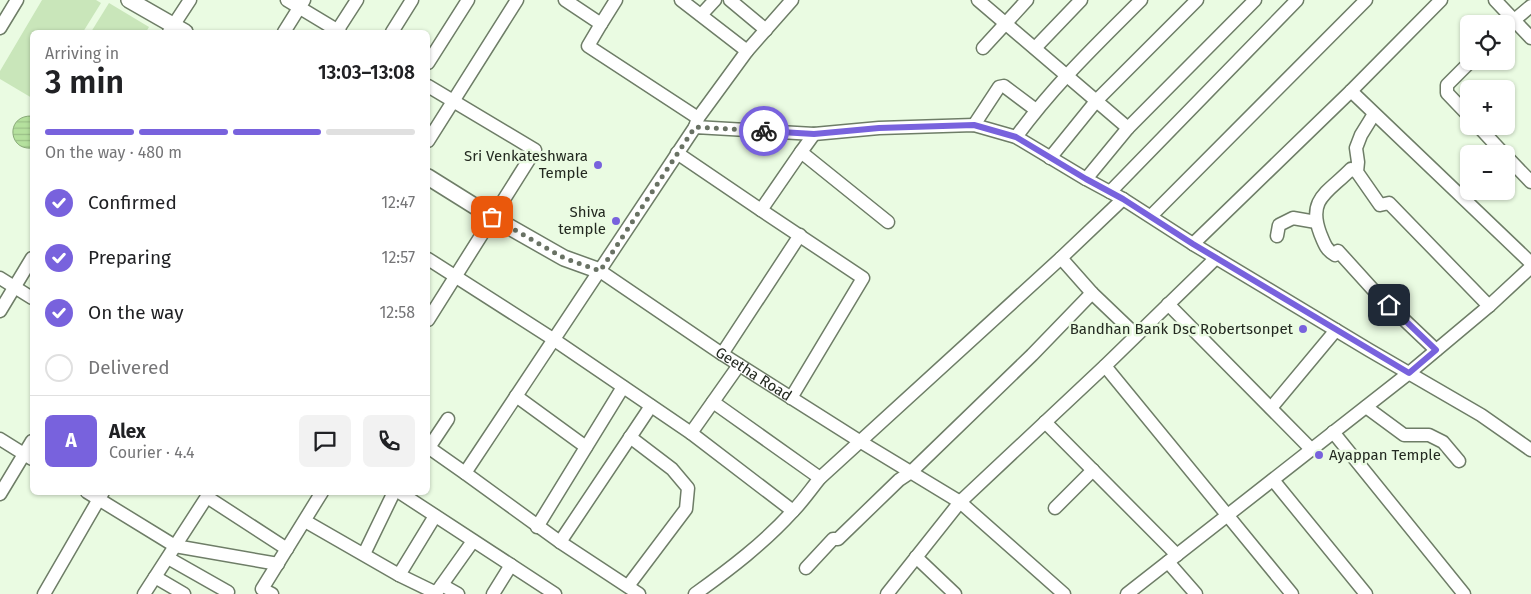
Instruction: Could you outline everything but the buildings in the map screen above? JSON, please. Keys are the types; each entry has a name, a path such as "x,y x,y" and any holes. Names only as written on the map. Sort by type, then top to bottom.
{"main road":[{"path":"129,0 175,30"},
{"name":"Geetha Road","path":"430,178 492,217 564,258 600,271"}],"street":[{"path":"0,28 17,0"},
{"path":"175,30 190,0"},
{"path":"287,0 301,4 336,30"},
{"path":"340,30 357,0"},
{"path":"393,30 412,0"},
{"path":"430,60 468,0"},
{"path":"430,138 517,0"},
{"path":"565,0 601,24"},
{"path":"616,0 588,46 697,123 814,134 879,128 974,125 1016,137 1123,199 1216,258 1481,415 1531,450"},
{"path":"681,0 747,51"},
{"path":"701,15 715,0"},
{"path":"730,0 766,30"},
{"path":"465,473 697,123 747,51 792,0"},
{"path":"978,0 1128,128"},
{"path":"983,48 1027,0"},
{"path":"1035,48 1081,0"},
{"path":"1016,137 1066,74 1141,0"},
{"path":"1050,158 1097,100 1197,0"},
{"path":"1086,179 1128,128 1255,0"},
{"path":"1110,192 1297,0"},
{"path":"1151,216 1366,0"},
{"path":"1193,244 1351,92 1441,0"},
{"path":"1496,0 1506,15"},
{"path":"285,30 301,4"},
{"path":"1515,20 1531,6"},
{"path":"1515,26 1531,38"},
{"path":"1460,107 1447,93 1447,86 1462,70"},
{"path":"974,125 999,87 1004,86 1036,110"},
{"path":"430,87 535,150 430,317"},
{"path":"1351,92 1531,263"},
{"path":"1357,172 1356,148 1360,134 1374,114"},
{"path":"761,210 814,134"},
{"path":"1486,135 1496,145"},
{"path":"801,152 888,222"},
{"path":"678,153 863,278 791,398"},
{"path":"1515,164 1530,177"},
{"path":"1436,350 1377,294 1338,251 1335,255 1327,250 1316,222 1316,208 1324,192 1338,183 1351,169 1357,172 1380,205 1389,203 1489,306"},
{"path":"695,594 745,557 793,511 820,478 1123,199"},
{"path":"1277,236 1279,225 1293,218 1316,222"},
{"path":"722,354 800,235"},
{"path":"1061,258 1092,293 1136,335"},
{"path":"887,594 960,502 1105,366 1216,258"},
{"path":"430,260 553,339 691,433 793,511"},
{"path":"0,312 30,261"},
{"path":"1127,594 1409,373 1489,306 1531,267"},
{"name":"Geetha Road","path":"600,271 739,365 860,442 960,502 1064,594"},
{"path":"0,278 30,297"},
{"path":"806,568 832,539 838,539 898,480 911,472 1032,355 1092,293"},
{"path":"1168,304 1311,449"},
{"path":"1271,408 1336,330"},
{"path":"691,433 739,365"},
{"path":"1105,366 1292,594"},
{"path":"537,527 623,387"},
{"path":"516,396 586,447"},
{"path":"713,402 820,478"},
{"path":"560,542 651,406"},
{"path":"1366,407 1404,435 1429,435 1443,442 1459,461"},
{"path":"430,445 448,419"},
{"path":"1045,422 1093,470 1173,559 1196,594"},
{"path":"1333,432 1464,594"},
{"path":"628,586 686,509 688,488 672,470 630,437"},
{"path":"0,439 28,457 0,494"},
{"path":"430,449 537,527 639,594"},
{"path":"1055,508 1093,470"},
{"path":"1273,480 1366,594"},
{"path":"144,594 208,495 287,549"},
{"path":"272,594 262,589 305,521 316,495"},
{"path":"364,554 393,495"},
{"path":"404,495 555,594"},
{"path":"44,594 101,496 175,546 278,564"},
{"path":"399,575 435,516"},
{"path":"305,521 364,554 384,568 436,593 473,541"},
{"path":"916,557 955,594"},
{"path":"168,558 228,592"},
{"path":"493,594 511,565"},
{"path":"155,577 184,594"},
{"path":"442,585 458,594"}],"shaded area":[{"path":"42,0 96,0 101,3 84,30 30,30 30,97 0,79 0,71"},
{"path":"109,3 149,27 147,30 92,30"},
{"path":"30,116 30,148 18,144 14,139 14,126 23,117"}],"way so far":[{"path":"492,217 564,258 600,271 695,127 764,131"}],"place":[{"name":"Sri Venkateshwara Temple","path":"598,165"},
{"name":"Shiva temple","path":"616,221"},
{"name":"Bandhan Bank Dsc Robertsonpet","path":"1303,329"},
{"name":"Ayappan Temple","path":"1319,455"}],"route":[{"path":"764,131 814,134 879,128 974,125 1016,137 1123,199 1216,258 1409,373 1436,350 1389,305"}]}
